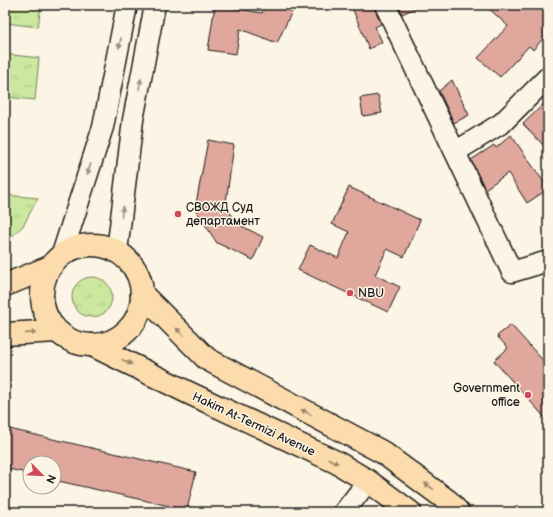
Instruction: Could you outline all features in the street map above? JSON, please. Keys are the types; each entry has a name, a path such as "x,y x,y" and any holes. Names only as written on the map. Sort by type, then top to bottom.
{"main road":[{"path":"5,285 56,261 75,247 89,244 104,246 117,251 130,262 139,277 142,294 140,310 133,324 122,335 115,339 92,345 80,343 57,331 47,317 42,300 43,283 56,261"},
{"path":"142,294 207,359 382,452 448,501 458,512"},
{"path":"5,334 57,331"},
{"name":"Hakim At-Termizi Avenue","path":"92,345 189,393 336,462 368,481 410,512"}],"street":[{"path":"56,261 103,127 127,5"},
{"path":"117,251 133,120 155,5"},
{"path":"385,5 512,272 548,261"},
{"path":"455,152 502,123 548,77"},
{"path":"344,512 368,481"}],"green space":[{"path":"5,5 41,5 38,27 5,23 7,9 5,9"},
{"path":"5,54 39,58 35,100 5,97"},
{"path":"5,195 38,198 23,226 5,243"},
{"path":"96,277 103,280 109,286 112,297 111,305 103,314 96,317 88,317 81,314 73,305 72,293 75,286 84,278"}],"building":[{"path":"215,5 262,13 266,5 295,5 277,43 240,29 236,54 208,50"},
{"path":"351,5 374,5 381,24 375,27 382,42 369,49"},
{"path":"398,5 422,5 402,14"},
{"path":"485,5 548,5 548,33 533,50 529,46 500,77 478,58 508,26"},
{"path":"452,80 469,115 454,123 439,91"},
{"path":"378,95 382,113 363,116 360,98"},
{"path":"548,100 548,150 523,124"},
{"path":"511,135 548,188 527,203 508,173 485,189 471,160 494,145 496,148"},
{"path":"208,140 234,145 226,202 234,222 263,237 253,260 217,243 195,209"},
{"path":"349,187 420,220 404,257 387,249 375,275 400,287 388,312 298,270 310,245 338,258 349,232 332,224"},
{"path":"511,325 548,366 548,421 494,361 508,348 497,336"},
{"path":"5,428 196,472 187,510 62,482 62,455 22,455 22,472 5,468"}],"place":[{"name":"СВОЖД Суд департамент","path":"178,214"},
{"name":"NBU","path":"350,293"},
{"name":"Government office","path":"528,395"}]}
